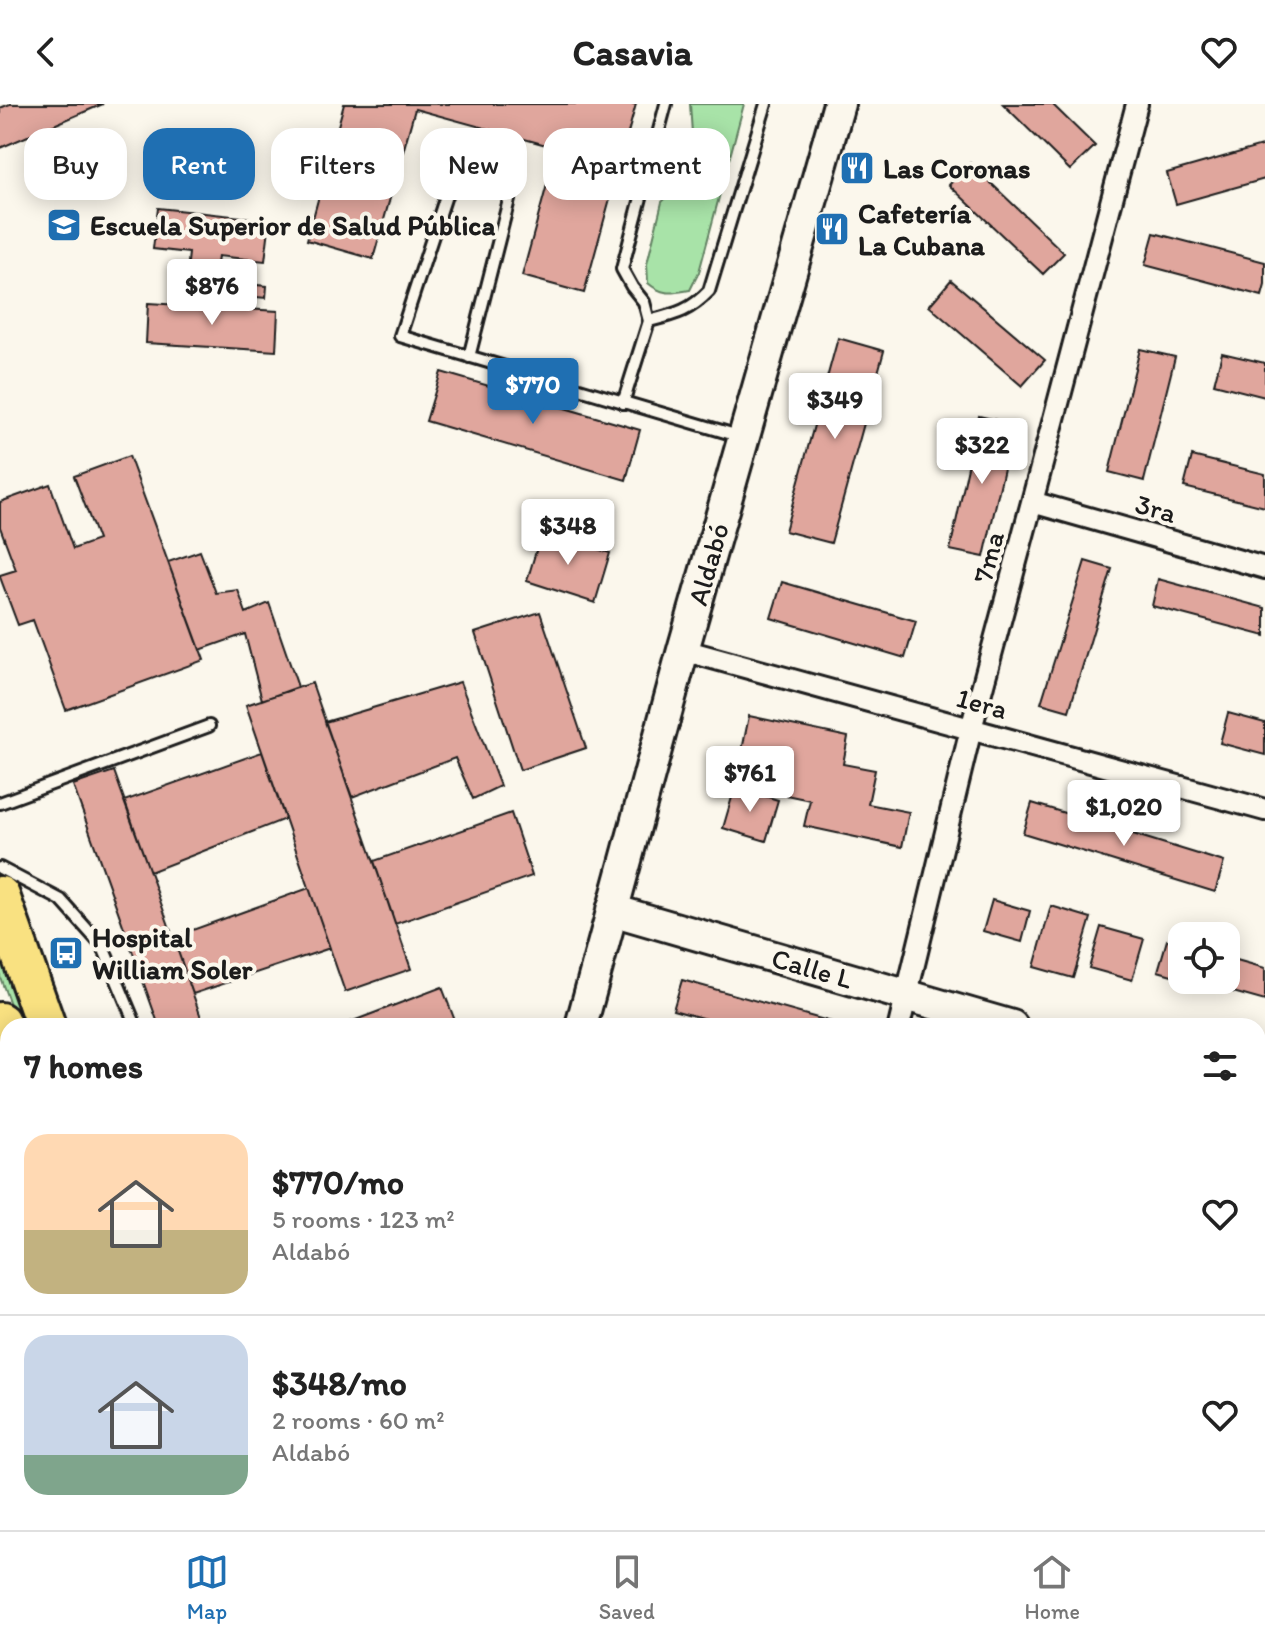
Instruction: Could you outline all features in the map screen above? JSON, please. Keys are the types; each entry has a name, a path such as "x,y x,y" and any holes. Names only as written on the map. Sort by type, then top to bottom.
{"highway":[{"path":"0,896 43,1018"}],"main road":[{"name":"Aldabó","path":"583,1018 683,650 839,104"},
{"name":"Calle L","path":"612,910 984,1018"}],"street":[{"name":"7ma","path":"901,1018 971,729 1137,104"},
{"name":"3ra","path":"1032,502 1265,568"},
{"name":"1era","path":"683,650 1265,810"}],"lane":[{"path":"623,403 649,321 644,302 622,269 666,104"},
{"path":"649,321 680,313 696,304 709,291 766,104"},
{"path":"469,357 512,188 506,169 489,161 472,159 456,165 400,336 469,357 623,403 744,438"},
{"path":"0,803 209,726"},
{"path":"0,868 61,900 103,947 133,1018"}],"green space":[{"path":"690,104 744,104 730,156 730,128 692,128"},
{"path":"718,200 699,272 690,290 668,292 648,283 647,264 662,202"},
{"path":"0,940 28,1018 15,1018 0,977"}],"building":[{"path":"10,104 103,104 47,128 24,128 24,138 0,148 0,108"},
{"path":"344,104 636,104 629,128 543,128 543,144 527,140 527,128 484,128 415,109 404,148 404,128 337,128"},
{"path":"1003,104 1052,104 1095,146 1070,170"},
{"path":"1265,145 1265,179 1176,204 1167,173"},
{"path":"970,163 1064,253 1043,274 949,185"},
{"path":"543,199 610,200 584,293 522,276"},
{"path":"318,200 390,200 373,259 307,240"},
{"path":"158,208 270,220 265,261 218,256 215,281 267,286 266,298 185,290 189,253 153,249"},
{"path":"1154,233 1265,262 1262,296 1145,265"},
{"path":"951,280 1045,360 1022,386 929,306"},
{"path":"148,303 278,311 276,351 146,343"},
{"path":"838,338 884,351 831,543 785,531"},
{"path":"1140,349 1175,357 1144,481 1109,472"},
{"path":"1222,353 1265,363 1265,397 1214,384"},
{"path":"441,372 640,430 626,480 426,421"},
{"path":"979,416 1014,424 984,557 950,550"},
{"path":"129,456 204,660 66,710 33,620 18,625 0,577 16,570 0,527 0,502 50,484 73,549 98,540 74,476"},
{"path":"1192,456 1265,474 1265,507 1184,487"},
{"path":"542,531 610,553 595,603 527,581"},
{"path":"200,551 216,593 238,590 246,613 269,603 298,687 262,700 245,634 200,650 168,562"},
{"path":"1085,561 1112,569 1069,711 1041,703"},
{"path":"1158,579 1265,608 1265,636 1152,606"},
{"path":"782,582 916,621 905,658 771,618"},
{"path":"540,612 586,748 520,770 475,633"},
{"path":"460,682 500,786 473,799 455,758 352,797 325,722"},
{"path":"312,683 411,969 345,992 246,705"},
{"path":"1228,713 1265,723 1265,755 1220,743"},
{"path":"749,716 848,737 843,764 875,770 868,804 909,812 902,847 804,826 810,800 781,794 787,765 741,755"},
{"path":"262,752 285,819 150,872 124,801"},
{"path":"114,771 201,1018 156,1018 73,785"},
{"path":"735,787 778,800 766,841 723,828"},
{"path":"1032,803 1224,862 1215,892 1023,833"},
{"path":"511,813 532,876 395,924 374,861"},
{"path":"309,888 330,948 193,994 173,937"},
{"path":"992,900 1030,911 1022,942 983,931"},
{"path":"1051,906 1091,918 1073,978 1034,967"},
{"path":"1101,927 1144,939 1132,980 1089,968"},
{"path":"1167,940 1168,940 1168,974 1158,971"},
{"path":"1240,961 1265,968 1265,1001 1240,994"},
{"path":"682,980 817,1018 702,1018 673,1010"},
{"path":"442,987 454,1018 361,1018"}],"place":[{"name":"Las Coronas","path":"857,168"},
{"name":"Escuela Superior de Salud Pública","path":"64,225"},
{"name":"Cafetería La Cubana","path":"832,229"},
{"name":"Hospital William Soler","path":"66,953"}]}
